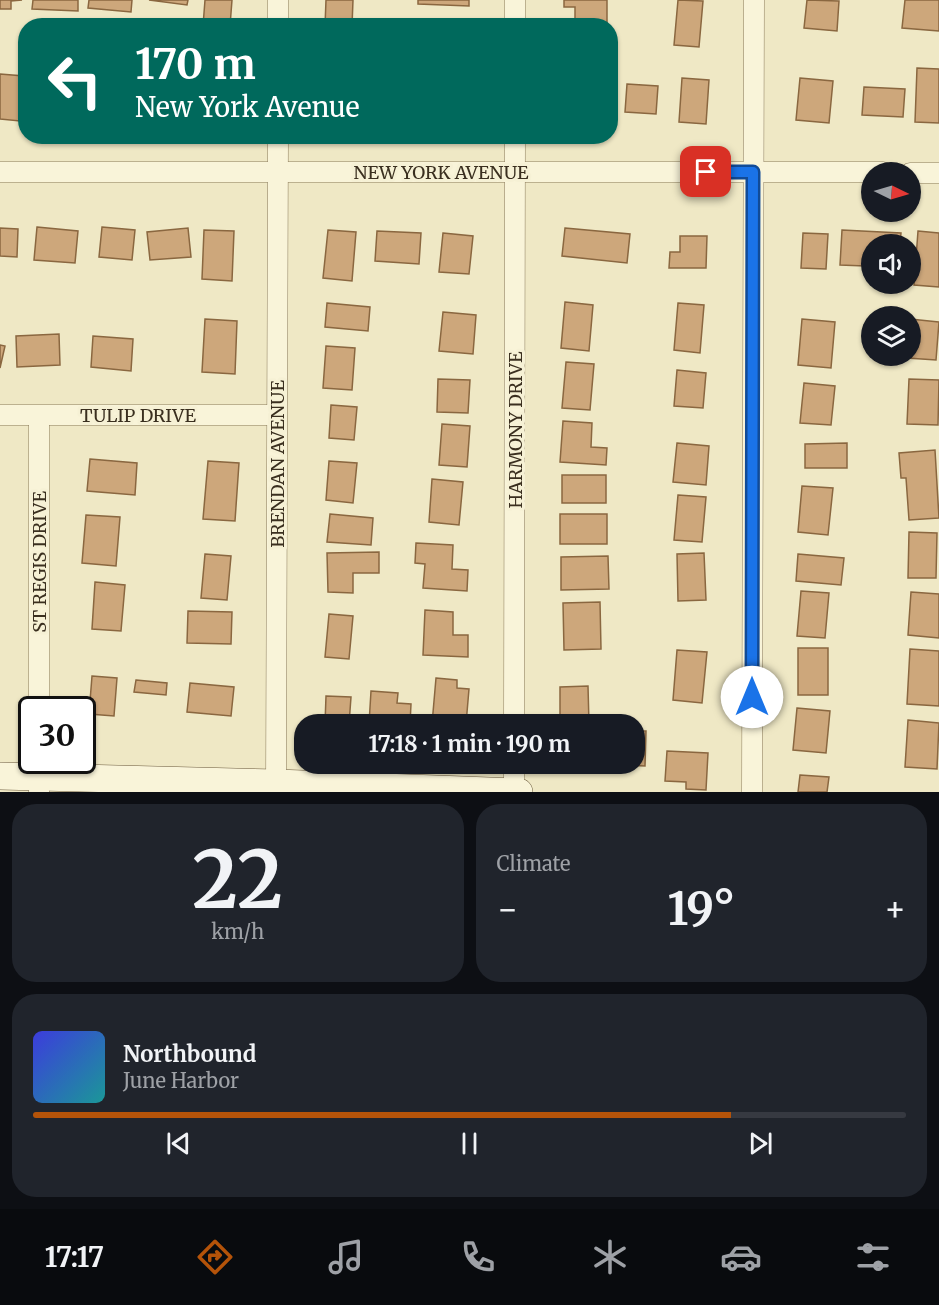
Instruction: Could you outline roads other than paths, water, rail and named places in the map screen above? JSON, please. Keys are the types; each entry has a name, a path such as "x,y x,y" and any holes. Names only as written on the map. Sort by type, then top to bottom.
{"main road":[{"path":"0,776 276,787 516,792"}],"street":[{"path":"278,0 278,18"},
{"path":"515,0 515,18"},
{"path":"752,792 754,0"},
{"name":"BRENDAN AVENUE","path":"276,787 278,144"},
{"name":"HARMONY DRIVE","path":"514,714 515,144"},
{"name":"NEW YORK AVENUE","path":"0,172 861,172"},
{"path":"921,172 939,172"},
{"name":"TULIP DRIVE","path":"0,415 277,415"},
{"name":"ST REGIS DRIVE","path":"39,415 39,696"},
{"path":"515,774 516,792"}]}
